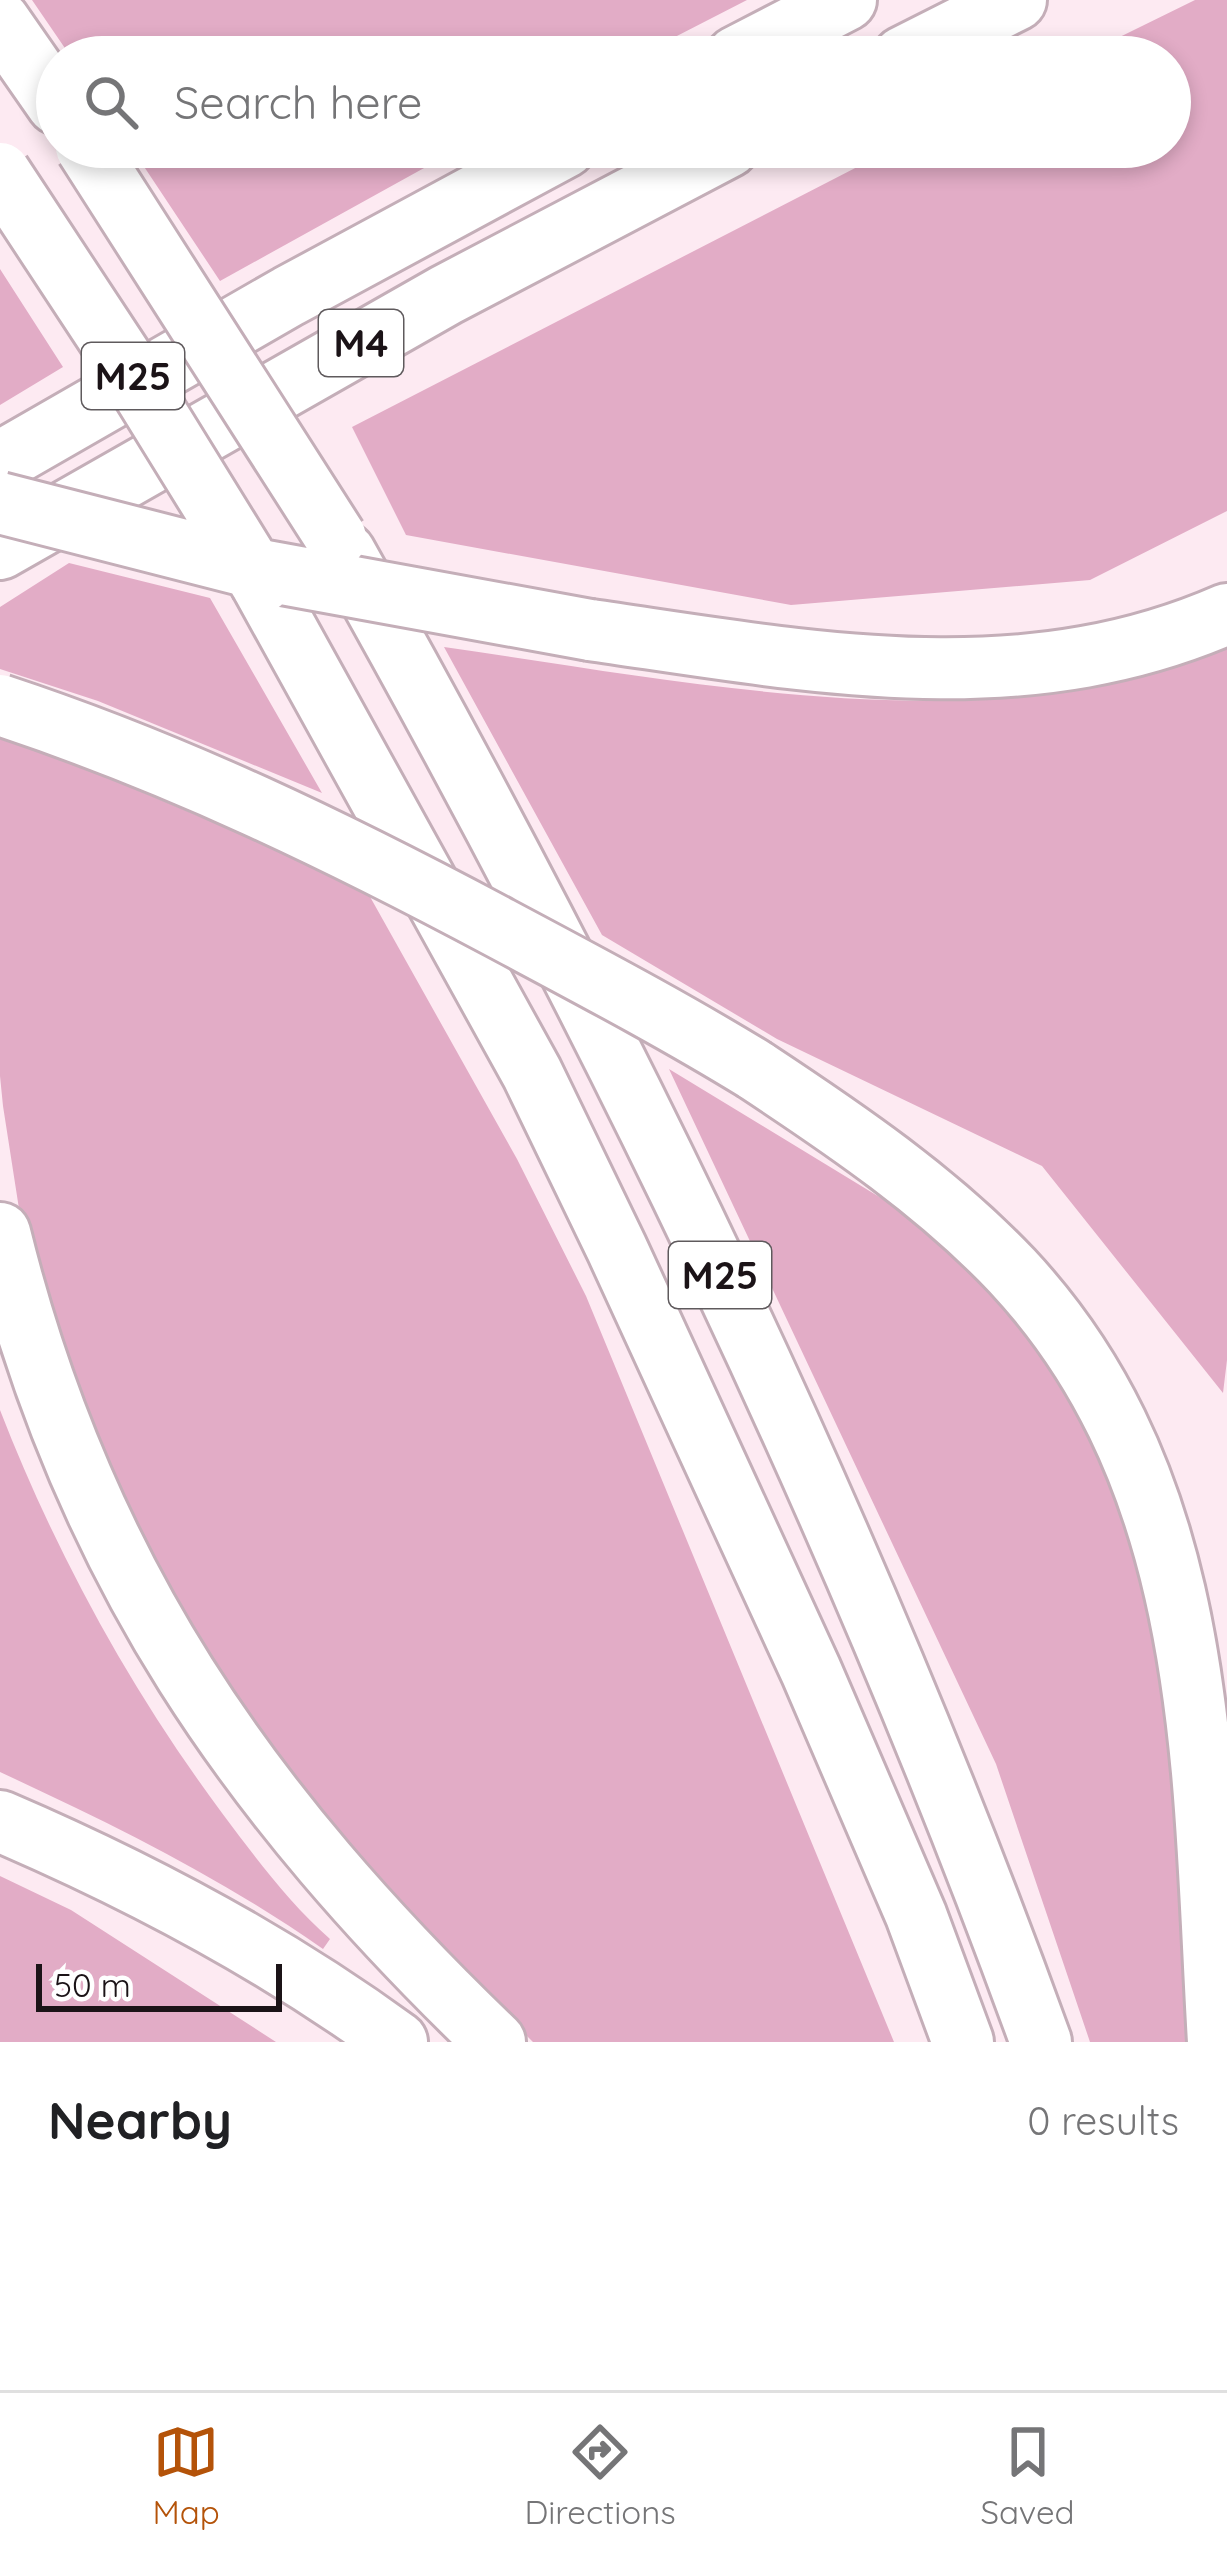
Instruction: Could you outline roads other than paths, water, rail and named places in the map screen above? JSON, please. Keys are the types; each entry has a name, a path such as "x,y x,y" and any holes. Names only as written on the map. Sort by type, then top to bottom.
{"highway":[{"path":"777,36 846,0"},
{"path":"945,36 1016,0"},
{"path":"0,22 36,74"},
{"name":"M25","path":"99,168 336,538 483,803 633,1094 735,1306 907,1691 1041,2042"},
{"name":"M4","path":"0,462 289,296 526,168"},
{"name":"M4","path":"0,549 446,296 688,168"},
{"name":"M25","path":"0,173 261,583 532,1073 812,1671 916,1915 963,2042"},
{"path":"0,503 266,571 590,630 871,667 992,670 1050,664 1124,650 1227,614"},
{"path":"0,705 138,753 333,841 621,992 755,1070 890,1161 1010,1270 1070,1346 1119,1431 1160,1531 1187,1643 1202,1786 1218,2042"},
{"path":"0,1233 16,1297 72,1457 130,1583 177,1666 230,1745 341,1886 495,2042"},
{"path":"0,1821 182,1906 325,1991 398,2042"}]}
